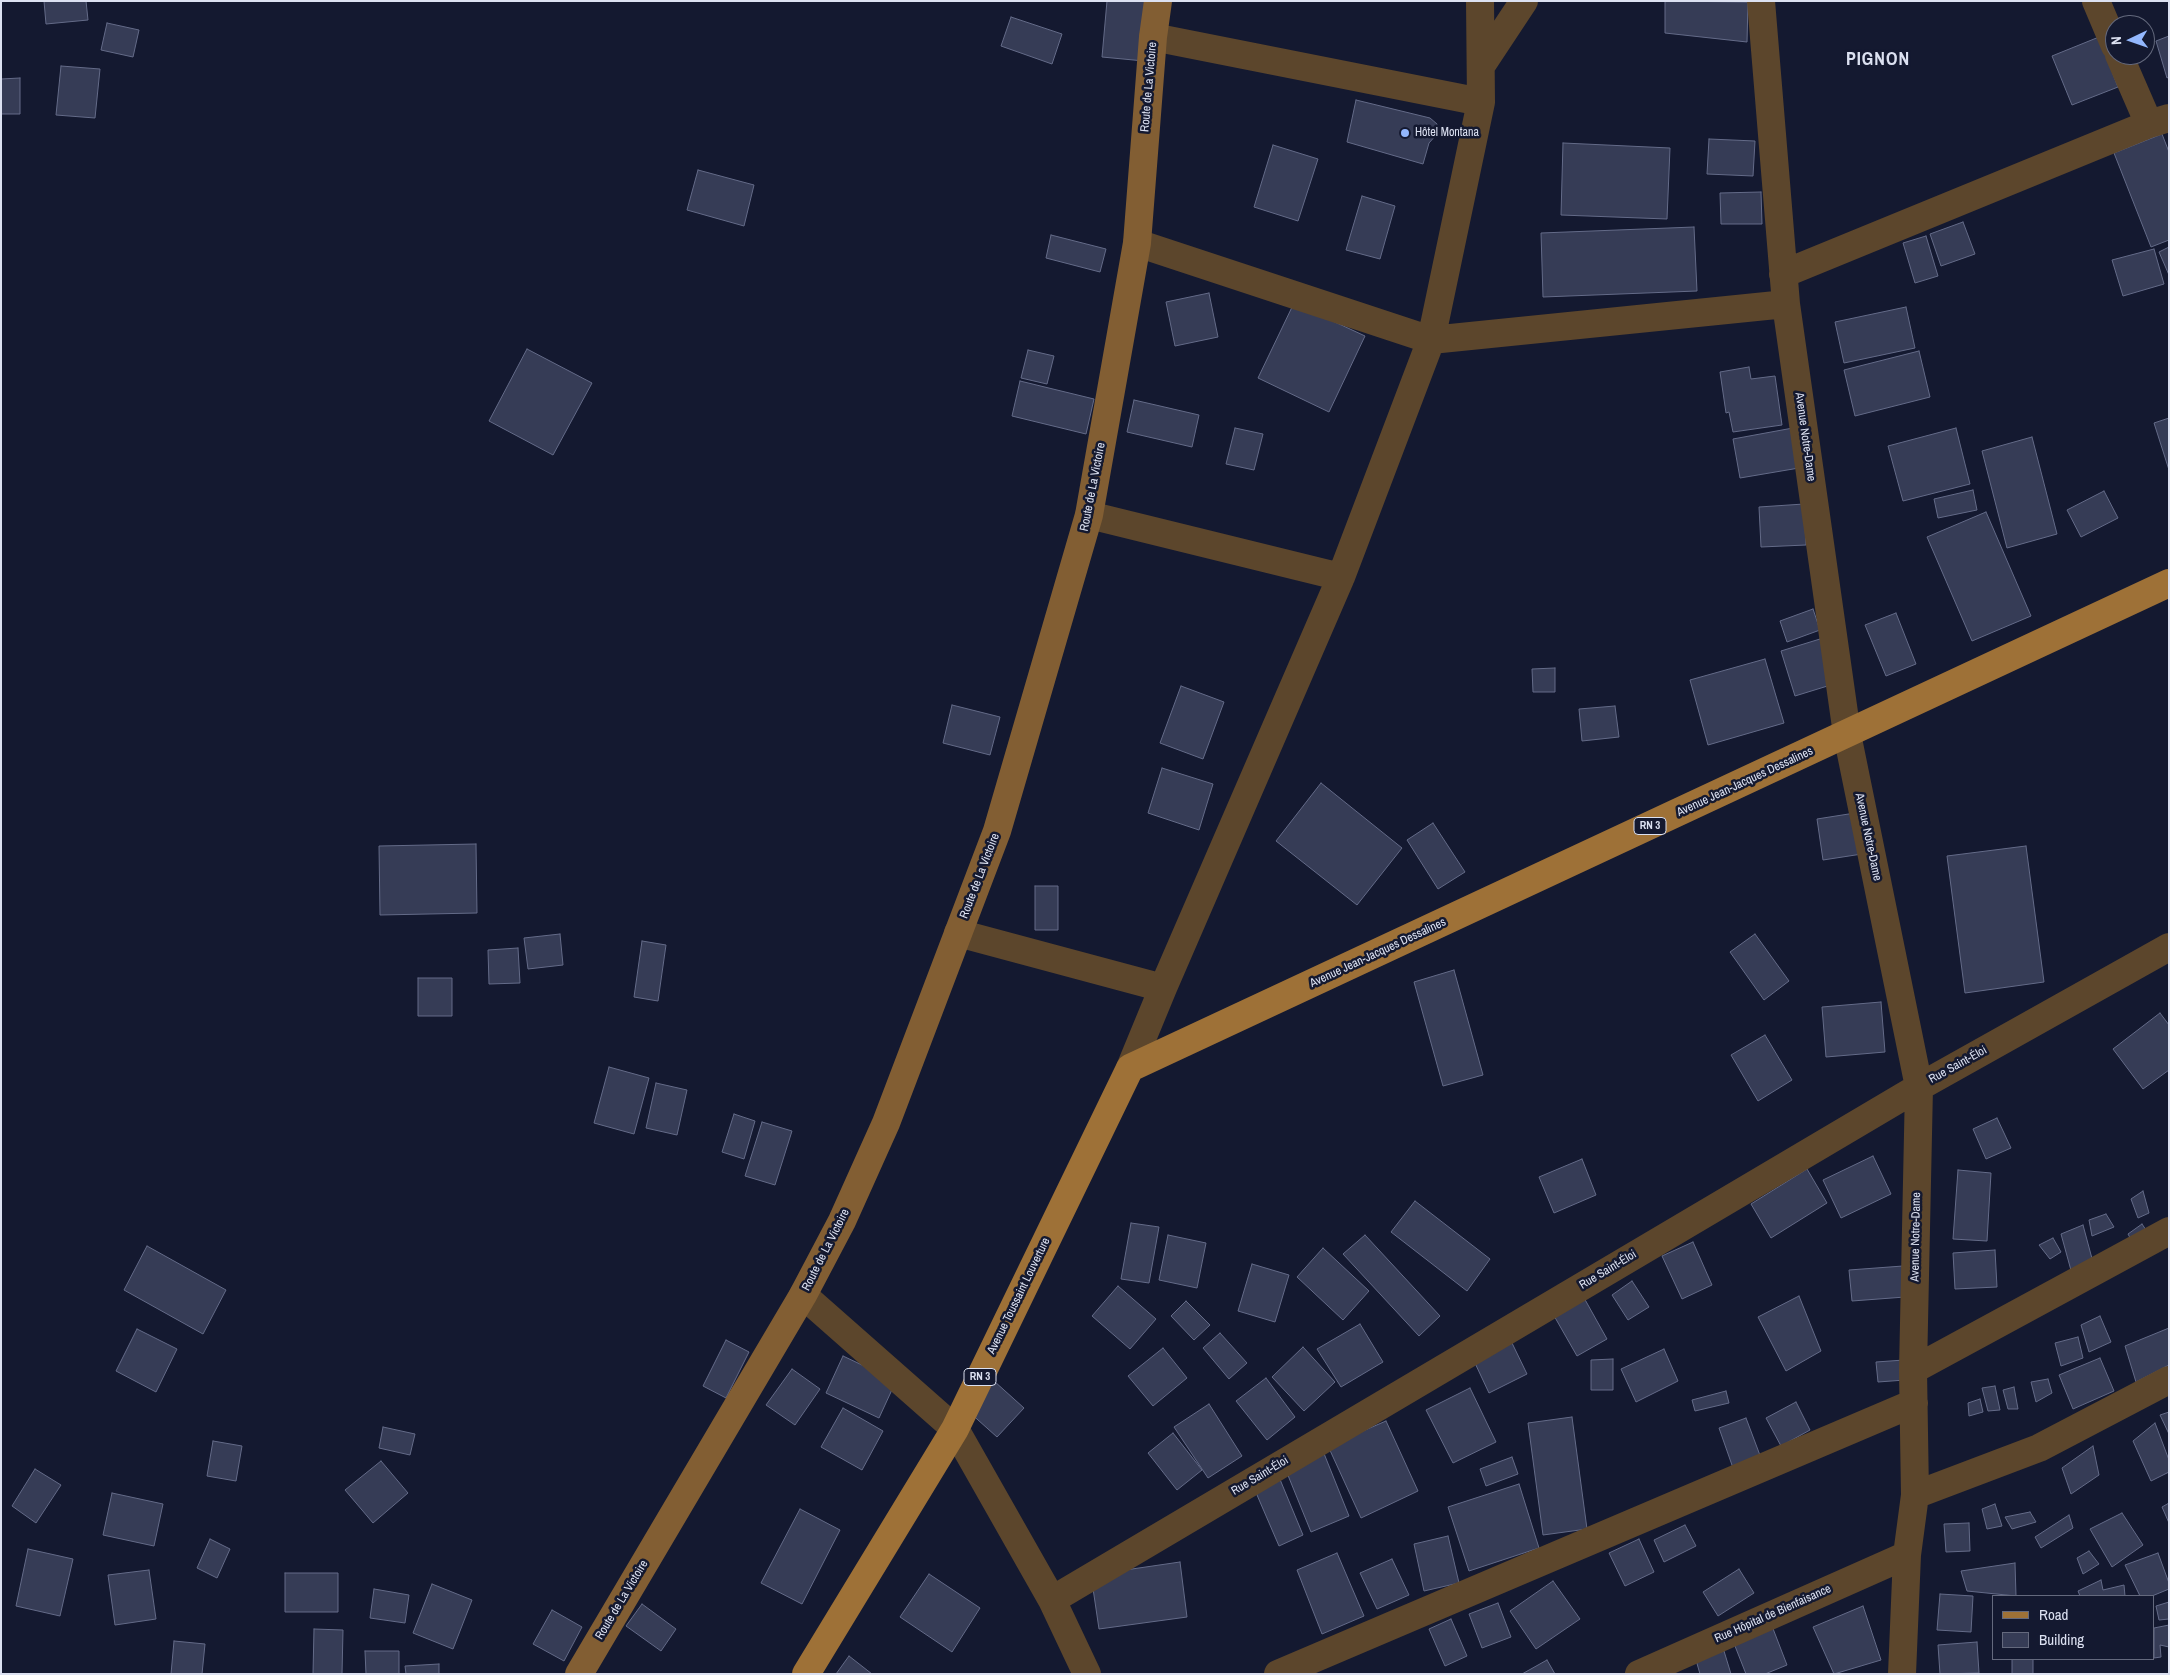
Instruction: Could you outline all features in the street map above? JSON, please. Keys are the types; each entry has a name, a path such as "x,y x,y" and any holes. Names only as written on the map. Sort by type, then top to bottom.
{"main road":[{"name":"Avenue Jean-Jacques Dessalines","path":"1130,1068 2169,583"},
{"name":"Avenue Toussaint Louverture","path":"806,1674 955,1429 1130,1068"}],"street":[{"name":"Route de La Victoire","path":"579,1674 803,1295 842,1221 886,1122 997,831 1089,515 1137,243 1153,37 1158,1"},
{"path":"1130,1068 1341,577 1431,340 1481,102 1480,1"},
{"path":"1481,66 1524,1"},
{"name":"Avenue Notre-Dame","path":"1761,1 1786,304 1847,734 1919,1087 1913,1370 1915,1496 1907,1555 1902,1674"},
{"path":"2096,1 2105,22"},
{"path":"1153,37 1481,102"},
{"path":"1783,274 2159,121 2125,65"},
{"path":"1137,243 1431,340 1786,304"},
{"path":"1089,515 1341,577"},
{"path":"958,933 1163,988"},
{"name":"Rue Saint-Éloi","path":"1052,1600 1919,1087 2169,948"},
{"path":"1913,1370 2169,1231"},
{"path":"803,1295 955,1429 1052,1600 1087,1674"},
{"path":"1915,1496 2039,1448 2169,1380"},
{"path":"1278,1674 1914,1403"},
{"name":"Rue Hôpital de Bienfaisance","path":"1639,1674 1907,1555"}],"building":[{"path":"44,1 86,1 88,20 46,24"},
{"path":"1107,1 1150,1 1144,61 1102,57"},
{"path":"1665,1 1748,2 1747,42 1665,33"},
{"path":"1011,17 1062,34 1052,64 1001,46"},
{"path":"107,23 139,30 133,57 101,50"},
{"path":"2169,36 2169,77 2167,78 2156,41"},
{"path":"2099,37 2105,53 2105,65 2110,65 2118,87 2072,105 2052,56"},
{"path":"61,66 100,69 95,118 56,115"},
{"path":"20,78 20,114 1,114 1,79"},
{"path":"1356,100 1430,118 1437,124 1437,134 1429,143 1423,164 1347,142"},
{"path":"2162,134 2169,152 2169,240 2151,247 2114,153"},
{"path":"1709,139 1755,141 1753,176 1707,174"},
{"path":"1563,143 1670,148 1667,219 1561,215"},
{"path":"1273,145 1318,159 1298,221 1254,207"},
{"path":"698,170 754,185 744,226 687,210"},
{"path":"1761,192 1762,224 1721,224 1720,193"},
{"path":"1362,196 1395,206 1380,259 1346,250"},
{"path":"1963,222 1975,254 1941,266 1930,234"},
{"path":"1694,227 1697,291 1543,297 1541,233"},
{"path":"1051,235 1106,249 1100,272 1046,258"},
{"path":"1926,236 1938,276 1915,283 1903,243"},
{"path":"2169,247 2169,275 2159,252"},
{"path":"2154,249 2164,284 2123,296 2112,260"},
{"path":"1209,293 1218,337 1175,346 1166,302"},
{"path":"1294,303 1365,336 1329,412 1258,378"},
{"path":"1906,307 1915,348 1844,363 1835,322"},
{"path":"527,349 592,383 553,455 489,421"},
{"path":"1028,350 1054,356 1047,384 1021,378"},
{"path":"1919,351 1930,397 1855,416 1844,370"},
{"path":"1749,367 1751,379 1775,376 1782,425 1733,432 1729,412 1726,413 1720,372"},
{"path":"1020,381 1094,399 1086,434 1012,416"},
{"path":"1134,400 1199,415 1192,447 1127,432"},
{"path":"2169,418 2169,470 2154,423"},
{"path":"1235,428 1263,434 1254,470 1226,464"},
{"path":"1793,428 1799,468 1740,478 1733,439"},
{"path":"1956,428 1970,484 1903,501 1888,446"},
{"path":"2032,437 2057,534 2007,548 1982,451"},
{"path":"1973,490 1977,510 1938,518 1934,499"},
{"path":"2104,491 2118,518 2081,537 2067,510"},
{"path":"1804,504 1806,545 1761,547 1759,507"},
{"path":"1986,512 2031,616 1972,641 1927,537"},
{"path":"1813,609 1820,630 1787,642 1780,621"},
{"path":"1896,613 1916,664 1886,676 1865,625"},
{"path":"1820,639 1834,684 1795,696 1781,651"},
{"path":"1765,659 1784,723 1708,745 1690,680"},
{"path":"1555,668 1555,692 1533,692 1532,669"},
{"path":"1181,686 1224,702 1203,759 1160,743"},
{"path":"952,705 1000,717 990,755 943,743"},
{"path":"1615,706 1619,737 1582,741 1579,709"},
{"path":"1162,768 1213,784 1199,830 1148,813"},
{"path":"1321,783 1402,848 1357,905 1276,841"},
{"path":"1855,813 1862,854 1823,860 1817,819"},
{"path":"1433,823 1465,872 1438,889 1407,840"},
{"path":"476,844 477,913 380,915 379,846"},
{"path":"2026,846 2044,982 1965,993 1947,856"},
{"path":"1035,886 1058,886 1058,930 1035,930"},
{"path":"560,934 563,965 528,969 524,938"},
{"path":"1755,934 1789,981 1764,1000 1730,952"},
{"path":"642,941 666,945 658,1001 634,997"},
{"path":"518,948 520,983 489,984 488,950"},
{"path":"1454,970 1483,1075 1443,1086 1414,982"},
{"path":"418,978 452,978 452,1016 418,1016"},
{"path":"1881,1002 1885,1052 1826,1057 1822,1007"},
{"path":"2160,1013 2169,1025 2169,1070 2143,1089 2113,1049"},
{"path":"1765,1035 1792,1080 1758,1101 1731,1055"},
{"path":"609,1067 649,1078 634,1134 594,1123"},
{"path":"656,1083 687,1090 677,1135 646,1128"},
{"path":"734,1114 755,1121 744,1159 722,1152"},
{"path":"1997,1118 2011,1148 1986,1159 1973,1129"},
{"path":"762,1122 792,1131 775,1185 745,1176"},
{"path":"1873,1156 1891,1194 1841,1218 1823,1180"},
{"path":"1582,1159 1596,1195 1554,1213 1539,1177"},
{"path":"1807,1169 1827,1203 1771,1238 1751,1204"},
{"path":"1958,1170 1991,1173 1987,1241 1953,1239"},
{"path":"2143,1191 2149,1213 2138,1218 2131,1199"},
{"path":"1415,1201 1490,1259 1467,1291 1391,1232"},
{"path":"2106,1214 2114,1227 2092,1236 2089,1220"},
{"path":"1131,1223 1159,1227 1149,1283 1121,1279"},
{"path":"2142,1224 2150,1236 2136,1249 2128,1234"},
{"path":"2083,1225 2094,1266 2072,1274 2061,1234"},
{"path":"1168,1235 1206,1243 1197,1288 1159,1280"},
{"path":"1365,1235 1440,1316 1419,1336 1343,1254"},
{"path":"2053,1238 2061,1252 2050,1259 2039,1245"},
{"path":"1693,1242 1712,1285 1682,1299 1662,1256"},
{"path":"147,1246 226,1290 203,1334 124,1290"},
{"path":"1323,1248 1369,1291 1343,1320 1297,1277"},
{"path":"1995,1250 1997,1287 1955,1289 1953,1253"},
{"path":"1252,1264 1289,1275 1275,1322 1238,1311"},
{"path":"1903,1266 1905,1297 1852,1301 1849,1270"},
{"path":"1632,1281 1649,1307 1628,1320 1612,1295"},
{"path":"1118,1286 1156,1319 1130,1349 1092,1316"},
{"path":"1583,1296 1607,1339 1577,1356 1553,1314"},
{"path":"1799,1296 1821,1351 1786,1371 1758,1317"},
{"path":"1186,1301 1210,1325 1194,1340 1171,1316"},
{"path":"2100,1316 2111,1342 2089,1352 2081,1325"},
{"path":"1360,1324 1383,1362 1341,1387 1317,1349"},
{"path":"2169,1328 2169,1365 2136,1382 2125,1346"},
{"path":"137,1329 177,1349 156,1392 116,1371"},
{"path":"1220,1333 1247,1363 1229,1379 1203,1348"},
{"path":"2078,1337 2083,1358 2061,1366 2055,1343"},
{"path":"726,1340 749,1352 726,1398 703,1386"},
{"path":"1512,1343 1527,1374 1489,1393 1474,1361"},
{"path":"1303,1347 1335,1382 1304,1411 1272,1377"},
{"path":"1163,1348 1187,1378 1153,1406 1128,1376"},
{"path":"1664,1349 1678,1381 1636,1402 1621,1369"},
{"path":"843,1356 896,1381 879,1418 826,1393"},
{"path":"2100,1358 2114,1391 2073,1409 2059,1375"},
{"path":"1613,1359 1613,1390 1591,1390 1591,1360"},
{"path":"1904,1360 1905,1380 1878,1382 1876,1362"},
{"path":"792,1369 820,1389 795,1425 766,1405"},
{"path":"1266,1378 1295,1417 1267,1440 1236,1401"},
{"path":"2048,1379 2052,1393 2036,1402 2031,1382"},
{"path":"994,1381 1024,1408 997,1437 968,1411"},
{"path":"1995,1386 2000,1410 1988,1411 1982,1388"},
{"path":"2014,1387 2018,1409 2008,1409 2003,1390"},
{"path":"1470,1388 1496,1442 1453,1463 1426,1410"},
{"path":"1726,1391 1729,1403 1695,1411 1692,1400"},
{"path":"1980,1399 1983,1412 1969,1416 1968,1403"},
{"path":"1796,1402 1810,1430 1781,1446 1766,1418"},
{"path":"1209,1404 1242,1456 1208,1478 1174,1427"},
{"path":"843,1408 883,1431 862,1470 821,1447"},
{"path":"2169,1412 2169,1434 2160,1415"},
{"path":"1572,1417 1587,1529 1543,1535 1528,1423"},
{"path":"1746,1418 1761,1458 1733,1468 1719,1428"},
{"path":"1386,1421 1418,1491 1361,1518 1328,1446"},
{"path":"2155,1423 2169,1460 2169,1472 2151,1481 2133,1441"},
{"path":"383,1427 415,1434 410,1455 379,1448"},
{"path":"1173,1433 1202,1470 1177,1490 1148,1453"},
{"path":"213,1441 242,1446 236,1481 207,1476"},
{"path":"2093,1446 2099,1475 2071,1494 2062,1468"},
{"path":"1323,1451 1349,1516 1311,1532 1285,1468"},
{"path":"1512,1457 1518,1474 1486,1486 1480,1469"},
{"path":"381,1461 408,1493 373,1523 345,1490"},
{"path":"35,1469 61,1485 36,1523 12,1506"},
{"path":"1279,1477 1303,1535 1279,1546 1254,1488"},
{"path":"1519,1484 1539,1548 1469,1571 1448,1507"},
{"path":"112,1493 163,1504 154,1546 103,1535"},
{"path":"2169,1503 2169,1523 2162,1507"},
{"path":"1995,1504 2002,1526 1987,1529 1982,1509"},
{"path":"800,1509 840,1530 802,1604 761,1583"},
{"path":"2030,1512 2036,1522 2012,1529 2005,1517"},
{"path":"2122,1513 2143,1545 2112,1567 2090,1529"},
{"path":"2069,1515 2073,1528 2041,1548 2035,1537"},
{"path":"1969,1523 1970,1551 1946,1552 1944,1524"},
{"path":"1685,1525 1696,1546 1664,1562 1654,1540"},
{"path":"1448,1536 1459,1583 1424,1591 1414,1544"},
{"path":"210,1539 230,1549 217,1578 197,1568"},
{"path":"1639,1539 1654,1572 1625,1586 1609,1553"},
{"path":"28,1549 73,1559 60,1616 16,1606"},
{"path":"2089,1551 2099,1564 2083,1574 2077,1558"},
{"path":"1337,1553 1364,1616 1322,1634 1297,1570"},
{"path":"2158,1553 2169,1583 2169,1589 2154,1595 2140,1595 2125,1565"},
{"path":"1392,1559 1409,1595 1377,1609 1360,1573"},
{"path":"1180,1562 1187,1617 1099,1629 1091,1575"},
{"path":"2015,1563 2016,1595 1967,1591 1961,1571"},
{"path":"1739,1569 1754,1593 1718,1616 1703,1592"},
{"path":"149,1570 156,1619 115,1625 108,1575"},
{"path":"285,1573 338,1573 338,1612 285,1612"},
{"path":"929,1574 980,1608 952,1652 900,1617"},
{"path":"2101,1580 2103,1590 2124,1585 2125,1595 2080,1595 2078,1591"},
{"path":"1553,1581 1580,1619 1536,1649 1510,1611"},
{"path":"432,1584 472,1600 453,1649 413,1633"},
{"path":"374,1589 409,1595 405,1623 370,1618"},
{"path":"1940,1594 1973,1596 1971,1632 1937,1630"},
{"path":"2169,1602 2169,1619 2159,1620 2156,1606"},
{"path":"1498,1603 1511,1637 1482,1648 1469,1614"},
{"path":"642,1604 676,1629 661,1651 626,1626"},
{"path":"1863,1606 1881,1660 1834,1674 1813,1627"},
{"path":"552,1610 582,1627 564,1661 533,1644"},
{"path":"1451,1619 1467,1656 1445,1666 1429,1629"},
{"path":"2169,1625 2169,1647 2160,1645 2161,1657 2155,1658 2155,1628"},
{"path":"1772,1626 1787,1665 1765,1674 1746,1674 1733,1641"},
{"path":"314,1629 343,1630 342,1674 313,1674"},
{"path":"174,1641 205,1644 202,1674 171,1674"},
{"path":"1977,1642 1979,1673 1940,1674 1938,1645"},
{"path":"365,1651 399,1651 399,1674 366,1674"},
{"path":"1724,1651 1731,1674 1700,1674 1696,1660"},
{"path":"849,1656 872,1674 836,1674"},
{"path":"1547,1660 1555,1674 1522,1674"},
{"path":"2012,1660 2033,1660 2033,1674 2012,1674"},
{"path":"439,1664 439,1674 406,1674 405,1666"}],"place":[{"name":"Hôtel Montana","path":"1405,133"}],"district":[{"name":"PIGNON","path":"1878,60"}]}
